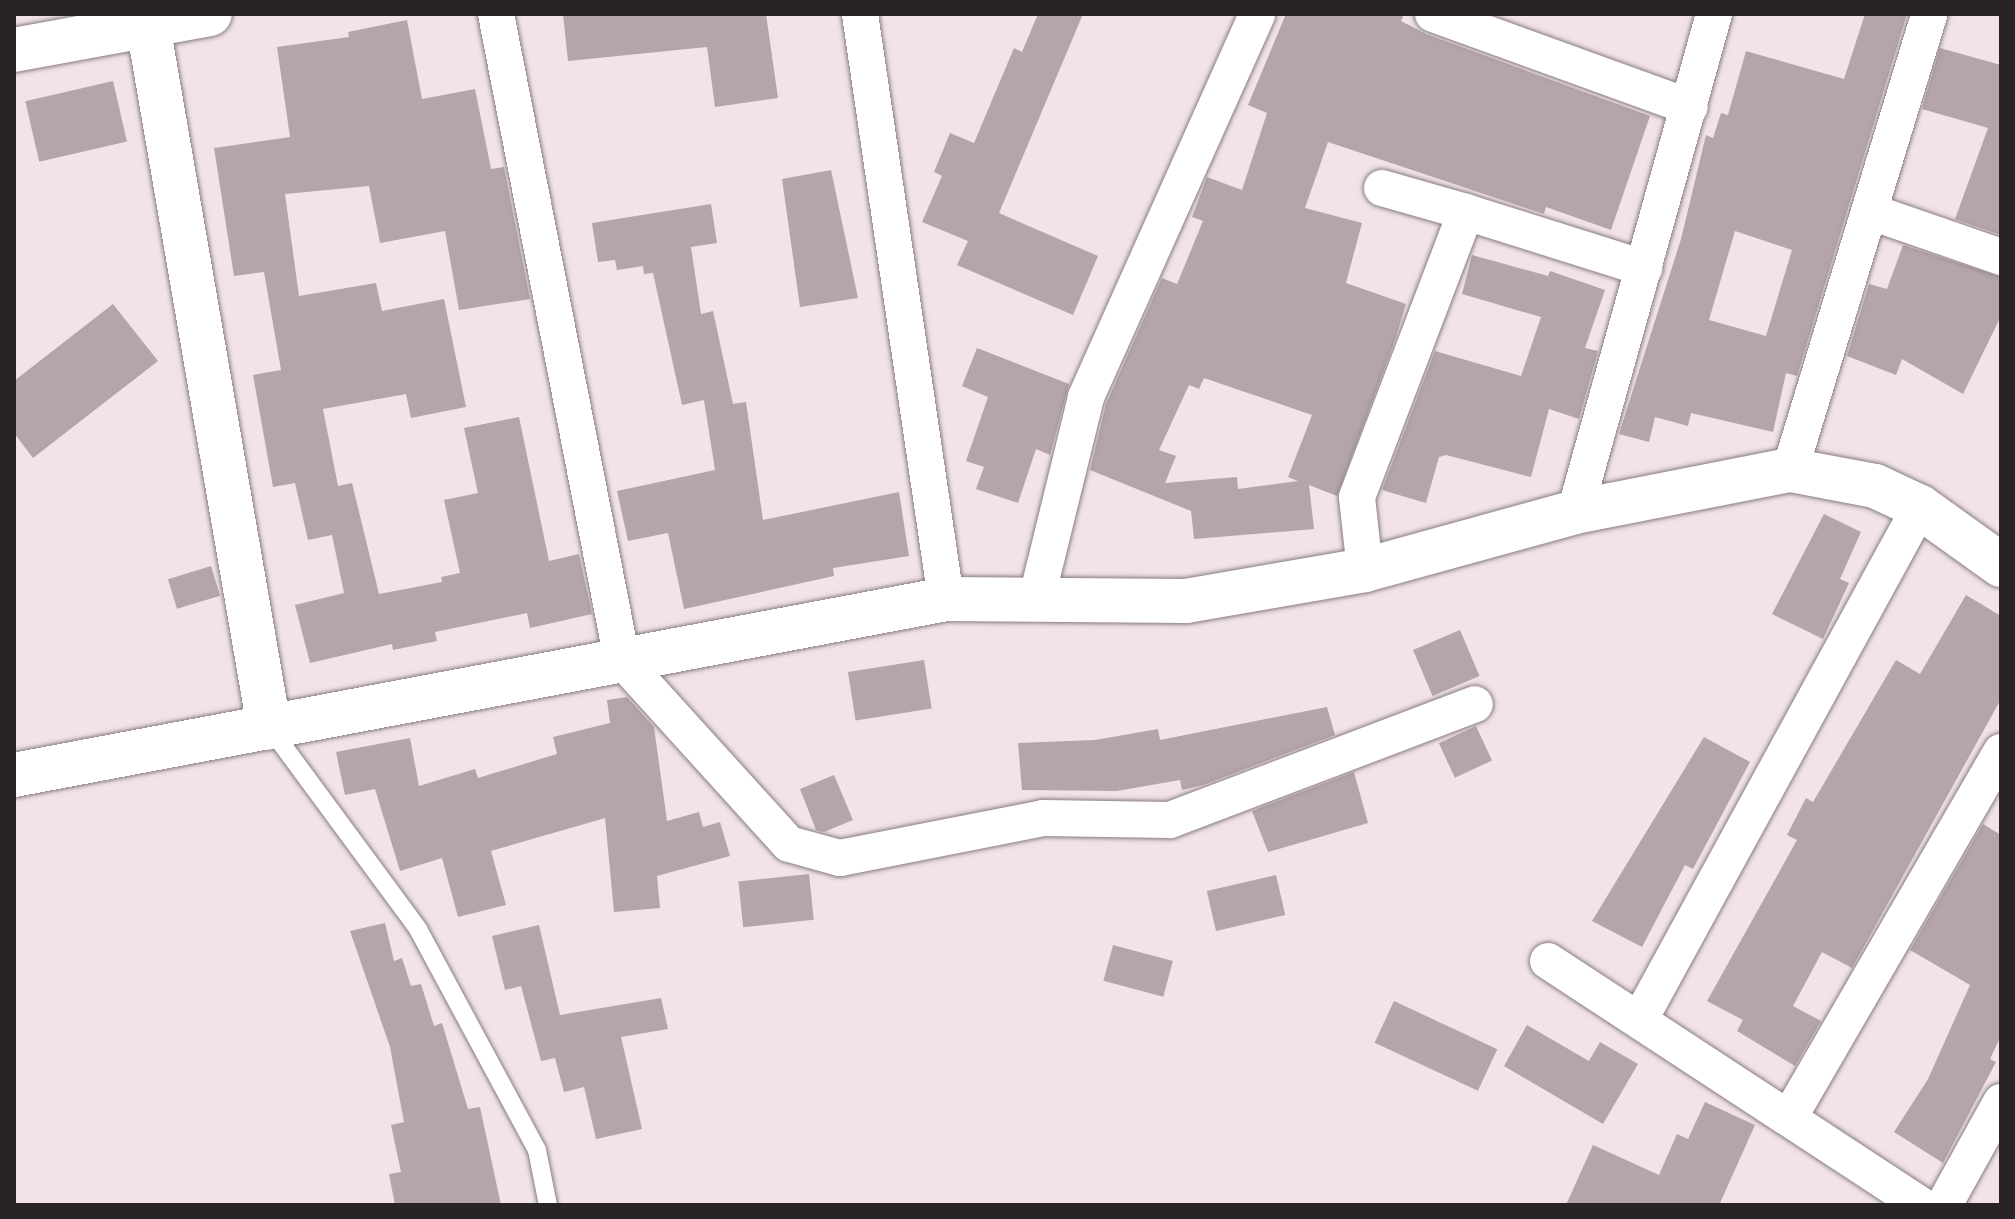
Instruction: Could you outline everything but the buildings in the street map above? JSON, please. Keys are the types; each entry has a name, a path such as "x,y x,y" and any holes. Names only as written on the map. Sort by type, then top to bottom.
{"street":[{"path":"14,50 147,20 210,14"},
{"path":"496,14 622,660 789,844 840,858 1043,818 1170,820 1475,704"},
{"path":"860,14 946,599"},
{"path":"1037,597 1086,397 1257,14"},
{"path":"1433,14 1690,107"},
{"path":"1575,512 1714,14"},
{"path":"1790,470 1929,14"},
{"path":"147,20 269,727"},
{"path":"1382,188 1644,268"},
{"path":"1365,570 1357,497 1466,212"},
{"path":"1871,212 2001,257"},
{"path":"14,775 946,599 1037,597 1186,601 1365,570 1575,512 1790,470 1875,486 1920,507 2001,565"},
{"path":"1640,1019 1920,507"},
{"path":"1790,1116 2001,752"},
{"path":"1548,961 1790,1116 1921,1205"},
{"path":"1944,1205 2001,1102"}],"lane":[{"path":"269,727 418,929 537,1150 548,1205"}]}
